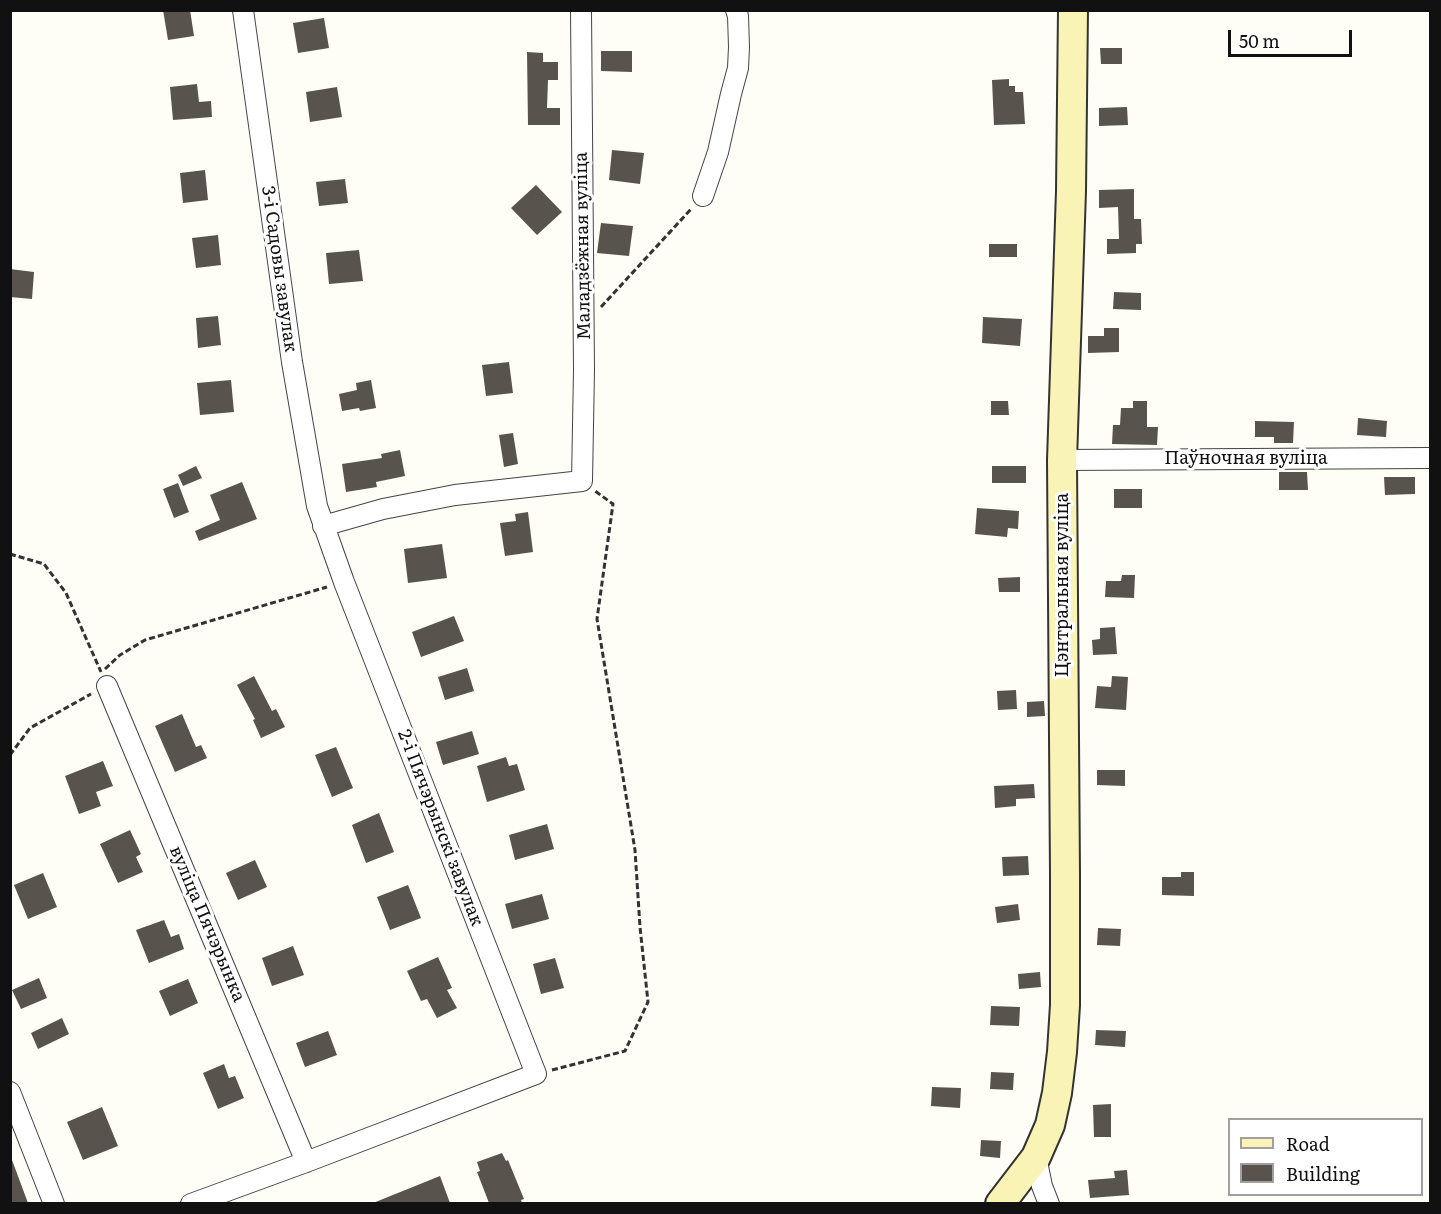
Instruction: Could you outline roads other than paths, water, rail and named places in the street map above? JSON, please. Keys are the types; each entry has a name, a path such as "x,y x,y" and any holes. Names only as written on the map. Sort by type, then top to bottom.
{"street":[{"name":"3-і Садовы завулак","path":"243,10 292,362 312,483 323,526 344,582"},
{"name":"Маладзёжная вуліца","path":"323,526 383,509 455,495 582,481 584,325 580,10"},
{"path":"703,196 718,152 738,68 740,46 736,10"},
{"name":"Цэнтральная вуліца","path":"1000,1203 1036,1156 1050,1125 1057,1093 1065,1005 1062,460 1071,191 1073,10"},
{"name":"Паўночная вуліца","path":"1062,460 1431,458"},
{"name":"2-і Пячэрынскі завулак","path":"306,1162 536,1074 344,582"},
{"name":"вуліца Пячэрынка","path":"107,686 306,1162"},
{"path":"10,1092 54,1203"},
{"path":"1036,1156 1042,1185 1049,1203"},
{"path":"191,1203 306,1162"}]}
